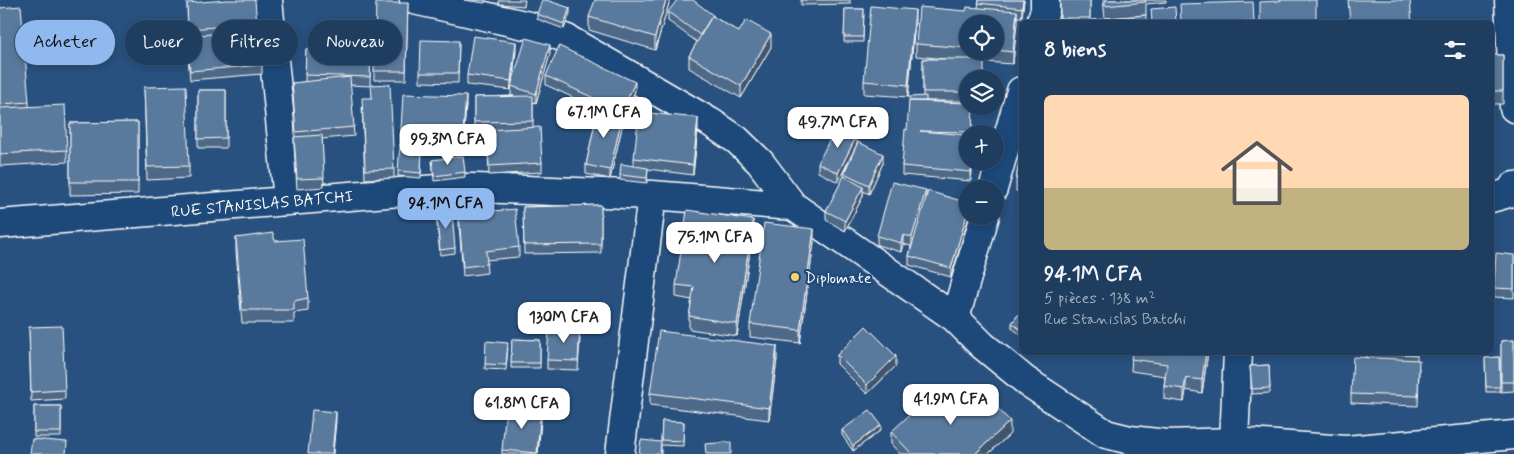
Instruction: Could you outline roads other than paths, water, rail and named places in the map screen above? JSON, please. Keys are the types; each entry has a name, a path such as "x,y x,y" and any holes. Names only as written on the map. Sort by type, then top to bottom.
{"street":[{"path":"268,0 288,200"},
{"path":"414,0 542,30 567,39 710,122 737,140 760,162 793,206 955,318 982,345 1026,381 1106,434 1130,440 1167,444 1234,442 1346,450 1444,448 1514,435"},
{"path":"1042,20 1045,10 1045,0"},
{"path":"1509,0 1514,108"},
{"path":"996,180 1019,98"},
{"path":"1494,197 1510,193 1514,186"},
{"name":"RUE STANISLAS BATCHI","path":"0,224 450,188 652,195 793,206"},
{"path":"620,454 652,195"},
{"path":"955,318 982,225"},
{"path":"1234,442 1238,355"}],"place":[{"name":"Diplomate","path":"795,277"}]}
